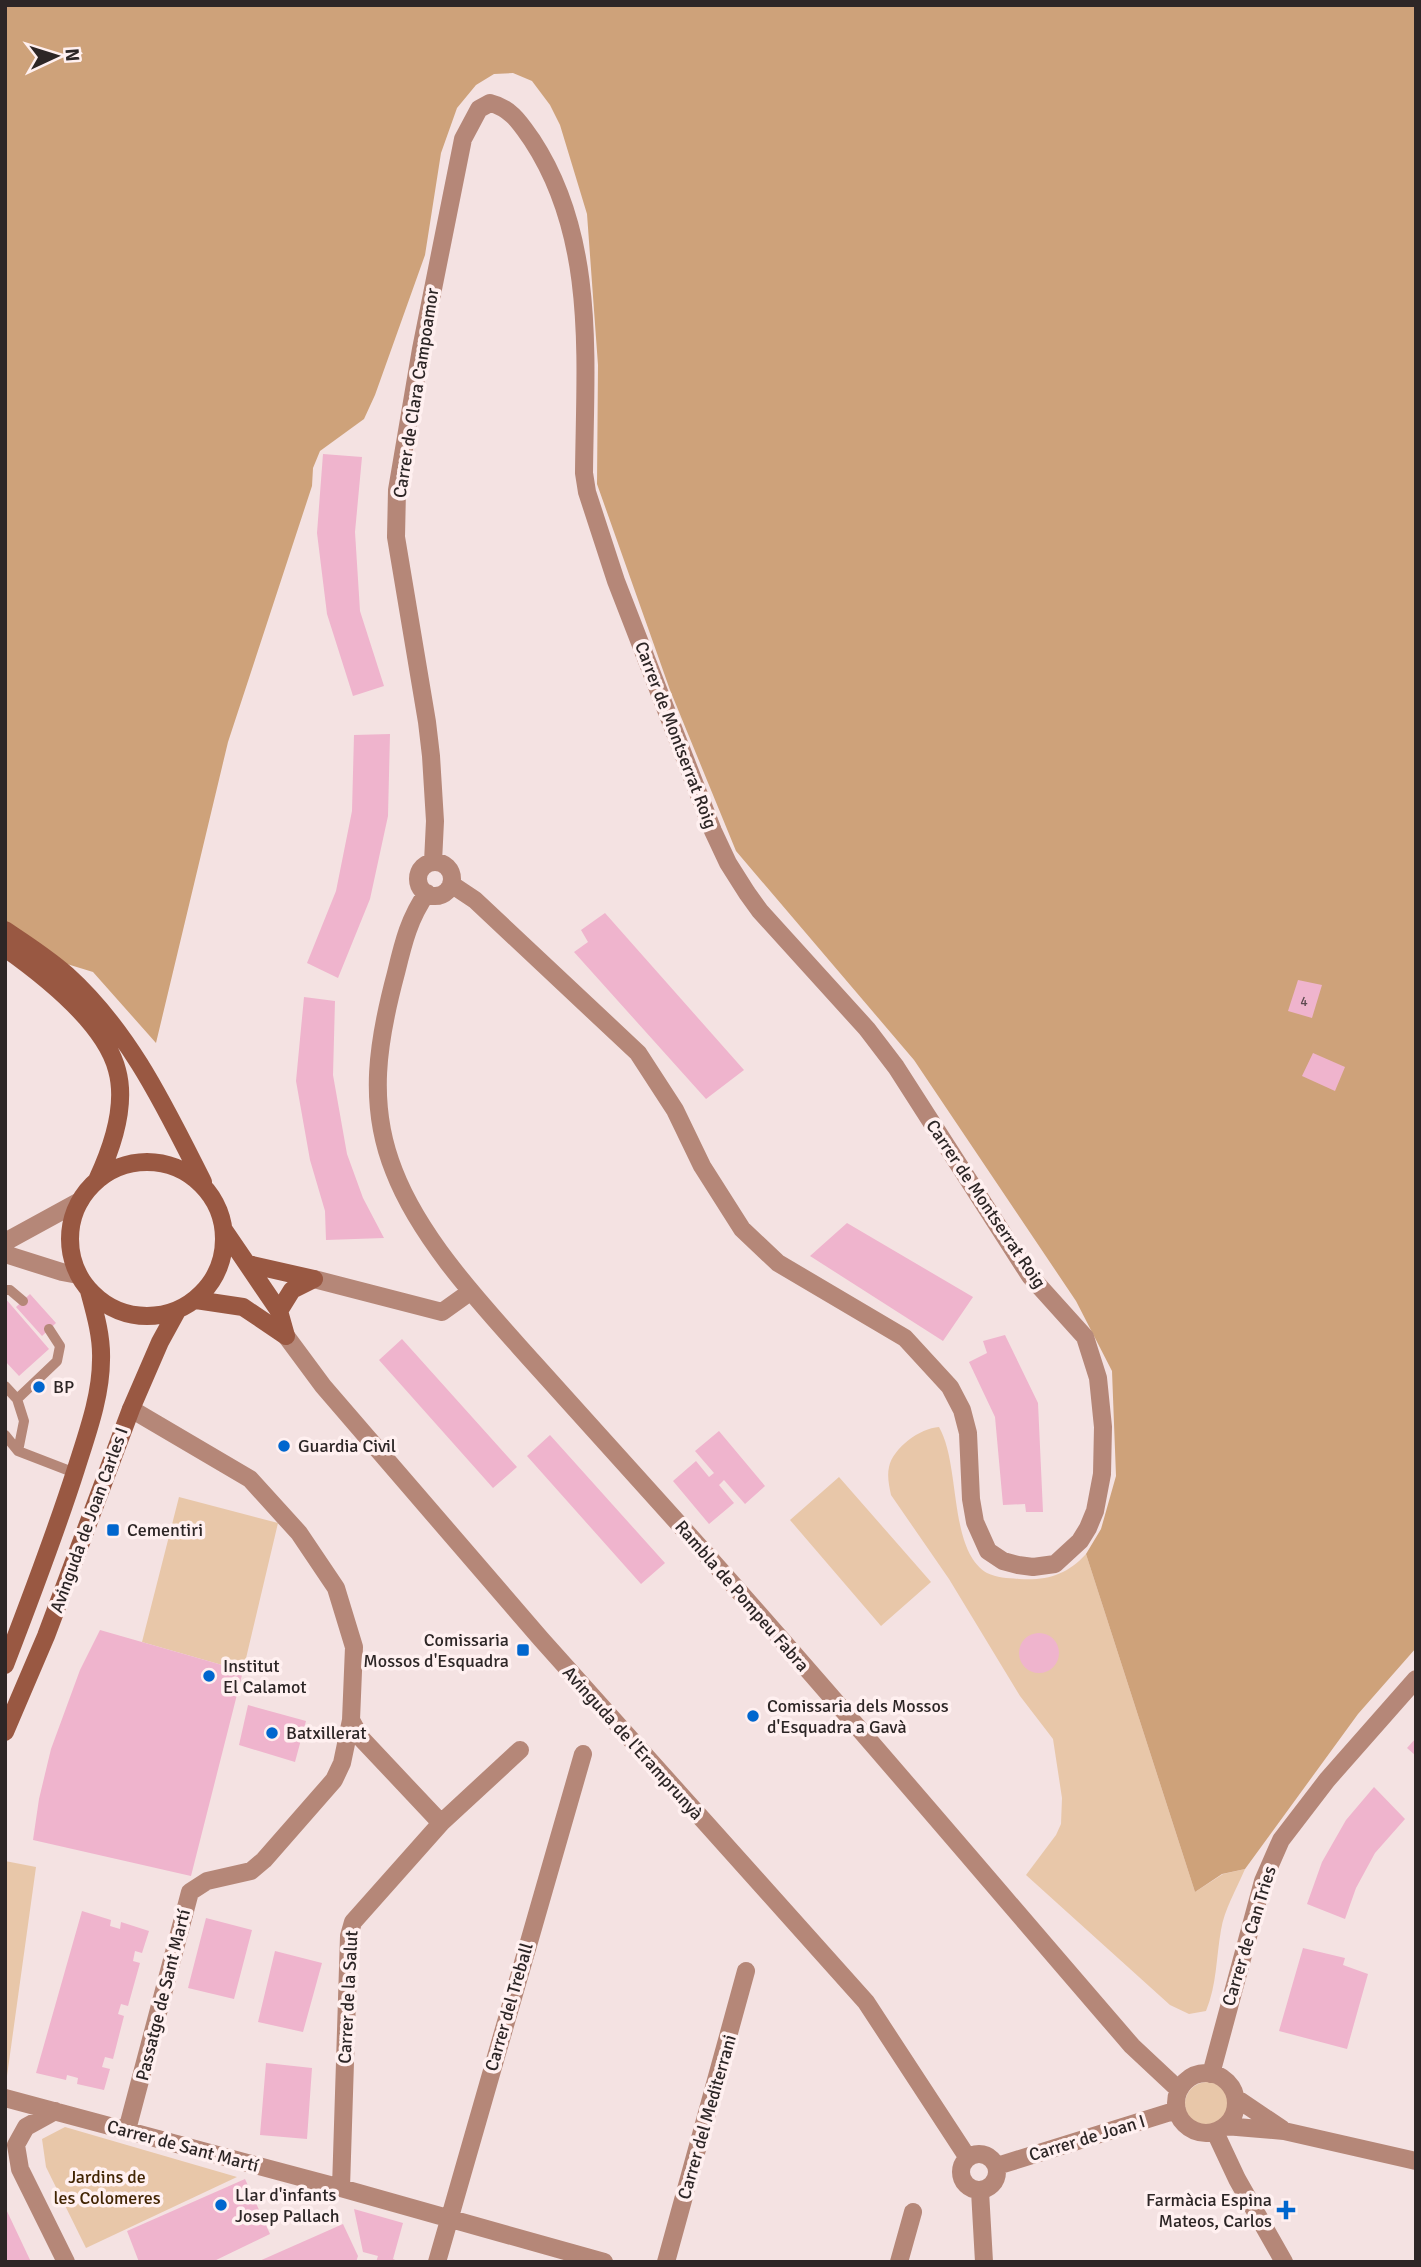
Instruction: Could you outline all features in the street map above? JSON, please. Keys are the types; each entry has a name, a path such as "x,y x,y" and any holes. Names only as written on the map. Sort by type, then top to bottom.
{"main road":[{"path":"5,930 67,976 119,1032 148,1076 217,1205 225,1243 219,1268 206,1291 177,1311 149,1317 130,1315 104,1304 89,1291 78,1275 70,1238 73,1219 80,1201 97,1180 108,1155 120,1095 118,1071 104,1042 79,1010 49,981 5,948"},
{"path":"97,1180 113,1169 131,1163 160,1162 186,1172 208,1191"},
{"path":"224,1230 279,1311 286,1336"},
{"path":"248,1264 314,1279"},
{"path":"279,1311 292,1290 314,1279"},
{"name":"Avinguda de Joan Carles I","path":"5,1665 50,1549 89,1428 101,1359 97,1324 89,1291"},
{"path":"196,1300 243,1307 286,1336"},
{"name":"Avinguda de Joan Carles I","path":"5,1732 46,1636 131,1409 160,1342 177,1311"}],"street":[{"name":"Carrer de Clara Campoamor","path":"433,862 435,821 431,755 396,537 397,490 421,349 463,139 479,109 490,103"},
{"name":"Carrer de Montserrat Roig","path":"451,884 475,900 638,1053 675,1110 702,1166 742,1229 778,1263 905,1338 950,1387 962,1410 968,1433 971,1499 975,1522 988,1551 1003,1561 1033,1567 1055,1563 1071,1551 1080,1541 1095,1511 1102,1474 1103,1427 1098,1378 1085,1336 1030,1276 896,1067 867,1029 760,911 728,863 615,581 587,492 584,473 585,332 581,280 563,201 541,154 514,115 503,106 490,103"},
{"path":"440,862 448,867 452,874 451,884 442,894 436,896 426,893 420,886 418,875 424,866 440,862"},
{"path":"314,1279 442,1312 470,1292 418,1219 394,1174 384,1144 381,1119 377,1059 383,1020 409,922 426,893"},
{"path":"5,1242 80,1201"},
{"path":"5,1254 78,1275"},
{"name":"Rambla de Pompeu Fabra","path":"470,1292 708,1556 1132,2046 1179,2090"},
{"name":"Avinguda de l'Eramprunyà","path":"286,1336 323,1386 541,1639 866,2002 968,2158"},
{"name":"Passatge de Sant Martí","path":"127,2130 190,1892 207,1881 251,1871 264,1860 334,1780 345,1753 351,1720 354,1647 336,1588 299,1534 250,1479 131,1409"},
{"name":"Carrer de Can Tries","path":"1212,2074 1263,1881 1281,1840 1327,1780 1416,1679"},
{"path":"351,1720 360,1737 441,1823"},
{"name":"Carrer de la Salut","path":"341,2188 351,1929 360,1911 441,1823 520,1750"},
{"name":"Carrer del Treball","path":"437,2262 583,1754"},
{"name":"Carrer del Mediterrani","path":"666,2262 746,1971"},
{"path":"1220,2129 1236,2110 1236,2098 1230,2085 1222,2077 1212,2074 1199,2074 1190,2078 1179,2090 1177,2110 1185,2124 1195,2131 1284,2131 1416,2161"},
{"name":"Carrer de Sant Martí","path":"5,2098 604,2262"},
{"path":"1236,2098 1284,2131"},
{"path":"55,2110 26,2127 16,2145 20,2169 66,2262"},
{"name":"Carrer de Joan I","path":"997,2166 1177,2110"},
{"path":"1220,2129 1237,2179 1284,2262"},
{"path":"977,2154 985,2154 997,2166 995,2181 987,2189 980,2191 969,2188 962,2178 962,2165 977,2154"},
{"path":"980,2191 984,2262"},
{"path":"899,2262 913,2212"}],"lane":[{"path":"5,1290 10,1290 23,1300"},
{"path":"17,1399 57,1360 60,1346 49,1329"},
{"path":"5,1386 17,1399 24,1422 18,1451"},
{"path":"5,1435 18,1451 75,1473"}],"green space":[{"path":"939,1427 946,1443 960,1527 966,1546 975,1562 987,1573 1019,1579 1047,1578 1064,1572 1086,1554 1195,1892 1223,1874 1245,1869 1223,1922 1214,1981 1206,2011 1189,2014 1170,2005 1026,1875 1056,1835 1061,1824 1062,1798 1053,1739 1020,1696 949,1579 891,1495 889,1467 896,1453 916,1435"},
{"path":"839,1477 931,1582 881,1626 790,1520"},
{"path":"179,1497 278,1523 243,1671 142,1642"},
{"path":"5,1861 36,1867 7,2076 5,2076"},
{"path":"1207,2082 1222,2089 1229,2104 1222,2119 1207,2126 1192,2119 1185,2104 1192,2089"},
{"name":"Jardins de les Colomeres","path":"65,2127 237,2177 86,2248 46,2167 42,2139"}],"shaded area":[{"path":"5,5 1416,5 1416,1648 1358,1714 1245,1869 1222,1874 1195,1892 1086,1554 1101,1529 1116,1476 1112,1371 1076,1301 914,1060 736,851 670,690 597,484 598,365 587,214 560,125 550,105 532,81 513,73 494,74 476,85 457,108 441,153 425,255 375,395 364,419 320,451 313,468 312,486 228,742 156,1043 93,972 5,945"}],"building":[{"path":"323,454 362,457 355,532 360,611 384,686 353,696 327,614 317,533"},
{"path":"390,734 388,816 370,899 338,978 307,963 336,891 352,811 354,735"},
{"path":"605,913 744,1070 706,1099 574,952 588,942 581,930"},
{"path":"1298,980 1322,985 1312,1018 1288,1011"},
{"path":"304,997 335,1001 333,1075 347,1154 363,1198 384,1238 326,1240 325,1211 310,1160 296,1081"},
{"path":"1313,1053 1345,1067 1335,1091 1302,1076"},
{"path":"847,1223 973,1297 943,1341 810,1256"},
{"path":"30,1294 56,1323 42,1336 16,1307"},
{"path":"5,1298 49,1349 19,1376 5,1361"},
{"path":"1005,1335 1038,1403 1043,1512 1026,1512 1025,1504 1003,1505 995,1417 969,1362 987,1353 983,1341"},
{"path":"402,1339 517,1467 493,1488 379,1360"},
{"path":"719,1431 765,1486 745,1504 724,1480 719,1485 734,1503 709,1524 673,1481 696,1461 709,1477 714,1473 695,1451"},
{"path":"550,1435 665,1563 641,1584 527,1456"},
{"path":"100,1630 243,1671 191,1876 33,1840 51,1749 80,1670"},
{"path":"1039,1633 1053,1639 1059,1653 1053,1667 1039,1673 1025,1667 1019,1653 1025,1639"},
{"name":"Batxillerat","path":"248,1705 306,1721 295,1762 239,1745"},
{"path":"1416,1738 1416,1756 1407,1748"},
{"path":"1374,1787 1405,1819 1375,1853 1356,1888 1345,1919 1307,1904 1322,1862 1346,1820"},
{"path":"82,1911 111,1920 110,1926 120,1929 121,1922 149,1931 142,1953 135,1951 133,1961 140,1963 128,2006 121,2004 118,2014 124,2016 113,2059 105,2057 102,2067 110,2069 104,2090 77,2084 78,2078 67,2075 66,2080 36,2073"},
{"path":"206,1918 252,1930 234,1999 188,1988"},
{"path":"1303,1948 1345,1958 1343,1965 1368,1974 1347,2049 1279,2031"},
{"path":"275,1951 322,1963 303,2032 258,2022"},
{"path":"266,2063 312,2068 307,2139 260,2135"},
{"name":"Llar d'infants Josep Pallach","path":"245,2179 270,2234 212,2262 139,2262 127,2231"},
{"path":"5,2207 31,2262 5,2262"},
{"path":"354,2209 403,2223 393,2259 400,2262 376,2262 378,2256 363,2252"},
{"path":"343,2224 358,2256 356,2262 257,2262"}],"place":[{"name":"BP","path":"39,1387"},
{"name":"Guardia Civil","path":"284,1446"},
{"name":"Cementiri","path":"113,1530"},
{"name":"Comissaria Mossos d'Esquadra","path":"523,1650"},
{"name":"Institut El Calamot","path":"209,1676"},
{"name":"Comissaria dels Mossos d'Esquadra a Gavà","path":"753,1716"},
{"name":"Batxillerat","path":"272,1733"},
{"name":"Llar d'infants Josep Pallach","path":"221,2205"},
{"name":"Farmàcia Espina Mateos, Carlos","path":"1286,2210"}]}
